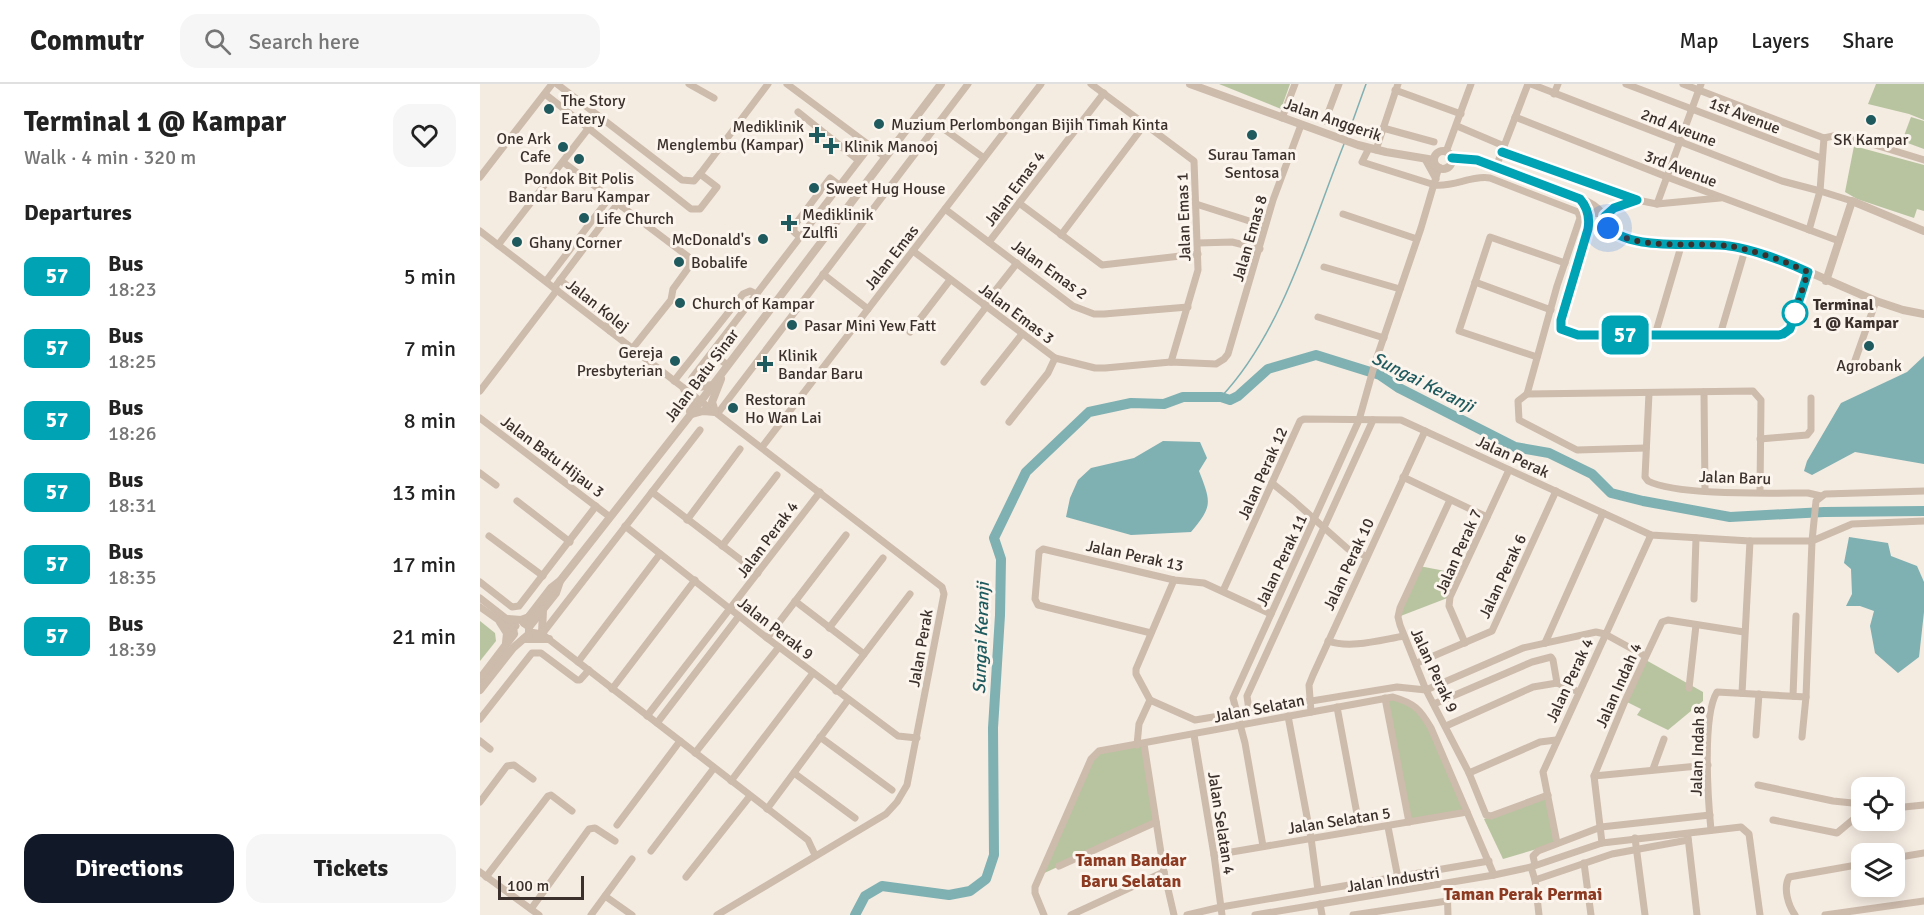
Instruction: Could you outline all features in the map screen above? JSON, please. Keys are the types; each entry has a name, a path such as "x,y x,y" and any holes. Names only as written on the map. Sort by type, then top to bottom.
{"street":[{"path":"480,177 552,84"},
{"path":"557,84 682,180 694,181 768,84"},
{"path":"689,84 714,98"},
{"path":"787,84 885,157"},
{"name":"Jalan Batu Sinar","path":"480,690 551,588 561,581 713,385 941,84"},
{"path":"716,412 968,84"},
{"name":"Jalan Emas","path":"762,447 1041,84"},
{"name":"Jalan Emas 1","path":"1091,84 1194,160 1198,270 1171,362"},
{"name":"Jalan Anggerik","path":"1190,84 1206,86 1282,118 1358,145 1425,159 1437,164"},
{"path":"1282,118 1295,84"},
{"path":"1325,121 1339,84"},
{"path":"1471,84 1449,155 1451,163 1447,167 1437,164 1438,153 1449,155 1477,160 1593,205 1602,222"},
{"path":"1496,167 1529,84"},
{"name":"2nd Aveune","path":"1529,84 1782,181 1852,201"},
{"path":"1554,94 1558,84"},
{"name":"1st Avenue","path":"1626,84 1821,158"},
{"path":"1683,84 1700,87 1824,138 1846,136 1924,160"},
{"path":"1461,114 1396,87 1383,128 1373,149 1362,162 1447,186 1483,177 1578,213 1580,218 1527,394"},
{"path":"1657,204 1700,87"},
{"name":"Jalan Emas 4","path":"989,242 1104,93"},
{"path":"544,94 692,209 700,209 717,187 700,174"},
{"path":"798,112 858,160"},
{"path":"498,244 598,116"},
{"name":"3rd Avenue","path":"1515,117 1666,177 1839,241"},
{"path":"938,124 984,158"},
{"path":"1061,235 1145,124"},
{"name":"Jalan Emas 8","path":"1224,359 1228,354 1265,226 1301,124"},
{"path":"1457,126 1503,149 1637,200 1657,204 1723,198"},
{"path":"1383,128 1434,142"},
{"path":"1809,230 1820,190 1824,138"},
{"name":"Jalan Batu Sinar","path":"675,381 743,294 750,291 756,294 870,146"},
{"path":"1425,159 1436,182"},
{"path":"563,162 608,200 690,258 689,267 673,289 671,300 632,349"},
{"name":"Jalan Perak 11","path":"1236,713 1233,698 1359,420 1375,363 1436,182 1437,164"},
{"path":"800,237 794,231 794,226 830,178 839,185"},
{"path":"1530,194 1535,182"},
{"path":"1580,199 1585,204 1592,227 1602,222"},
{"path":"548,279 608,200"},
{"path":"1584,244 1614,208 1637,200"},
{"path":"1826,281 1852,201 1924,231"},
{"path":"1019,203 1102,266 1198,255"},
{"path":"1196,204 1265,226"},
{"path":"480,391 616,206"},
{"name":"Jalan Emas 2","path":"945,209 1073,306 1087,312 1104,314 1188,307"},
{"path":"1808,272 1787,332 1779,335 1578,335 1561,329 1561,320 1589,220 1596,212 1602,222 1620,236 1649,243 1732,246 1808,272 1876,301 1924,314"},
{"path":"1342,214 1417,239"},
{"name":"Jalan Kolej","path":"480,231 557,285 610,332 700,401"},
{"path":"1538,357 1459,331 1490,237 1565,263"},
{"path":"1198,243 1233,242 1260,249"},
{"path":"1655,335 1682,243"},
{"path":"1719,335 1745,250"},
{"name":"Jalan Emas 3","path":"913,251 1055,358 1095,368 1171,362 1215,364 1224,359"},
{"path":"944,362 1017,263"},
{"path":"1324,267 1400,289"},
{"path":"823,274 868,309"},
{"path":"910,332 950,280"},
{"path":"1475,282 1551,310"},
{"path":"692,378 756,294"},
{"path":"1852,369 1876,301"},
{"path":"1318,316 1384,338"},
{"path":"984,382 1022,334"},
{"path":"711,354 726,367 712,402 716,412"},
{"path":"1009,422 1048,373 1055,358"},
{"path":"689,416 692,403 684,389 713,385"},
{"path":"1704,392 1705,491"},
{"path":"1649,393 1646,448 1576,450 1521,422 1517,417 1518,401 1527,394 1753,392 1761,400 1760,492"},
{"path":"1760,439 1807,435 1811,430 1810,398"},
{"name":"Jalan Perak","path":"700,401 942,587 944,594 907,785 897,802 886,814 717,915"},
{"path":"689,416 703,411 716,412"},
{"name":"Jalan Batu Hijau 3","path":"480,418 610,517"},
{"name":"Jalan Perak 12","path":"1223,591 1301,419 1359,420"},
{"name":"Jalan Perak","path":"1359,420 1401,420 1651,535"},
{"name":"Jalan Perak 11","path":"1249,710 1247,696 1373,420"},
{"name":"Jalan Batu Sinar","path":"546,637 625,526 700,430"},
{"name":"Jalan Perak 10","path":"1311,712 1309,685 1425,431"},
{"name":"Jalan Baru","path":"1646,448 1645,477 1648,481 1676,488 1705,491 1808,493 1821,496 1825,494 1924,491"},
{"path":"687,520 740,449"},
{"name":"Jalan Perak 7","path":"1465,643 1449,606 1450,597 1509,470"},
{"path":"480,473 496,485"},
{"path":"723,546 777,475"},
{"path":"1403,477 1487,517"},
{"path":"1272,483 1348,549 1366,556"},
{"name":"Jalan Perak 6","path":"1417,663 1492,631 1556,491"},
{"path":"652,492 758,573"},
{"name":"Jalan Perak 4","path":"647,716 820,492"},
{"path":"1802,737 1806,697 1814,507 1815,501 1821,496"},
{"name":"Jalan Perak 9","path":"1450,500 1400,608 1398,617 1404,636 1417,663 1426,690 1446,726 1488,816 1548,795"},
{"path":"517,501 570,542"},
{"path":"480,582 515,608 519,606 596,506"},
{"path":"1545,643 1603,513"},
{"path":"1651,535 1750,541 1812,541 1852,524 1924,521"},
{"name":"Jalan Perak 9","path":"625,526 848,700 898,736 917,738"},
{"path":"767,638 846,535"},
{"name":"Jalan Perak 4","path":"1557,843 1543,772 1651,535"},
{"path":"489,536 543,576"},
{"path":"1694,599 1696,538"},
{"path":"1742,693 1750,541"},
{"name":"Jalan Perak 13","path":"1151,633 1036,603 1040,552 1043,549 1174,580 1204,583 1270,614"},
{"path":"578,662 660,554"},
{"path":"829,628 883,558"},
{"path":"612,688 695,580"},
{"path":"1174,580 1136,669 1136,674 1150,700 1195,720 1397,687 1426,690 1523,648 1596,632 1605,634 1646,656"},
{"path":"522,630 544,609 556,593 561,581"},
{"path":"836,691 910,594"},
{"path":"480,598 503,620 507,633 506,646"},
{"path":"795,602 864,654"},
{"path":"480,607 522,630 546,637 808,840 815,855"},
{"path":"544,609 546,637"},
{"path":"657,723 739,616"},
{"path":"1793,696 1796,616"},
{"path":"503,620 520,620 522,630"},
{"name":"Jalan Indah 4","path":"1594,776 1662,622 1668,620 1744,632"},
{"path":"1689,688 1696,625"},
{"name":"Jalan Batu Sinar","path":"480,679 522,630"},
{"path":"1328,641 1338,645 1357,644 1404,636"},
{"path":"695,753 779,646"},
{"path":"480,719 532,653 541,653 577,680 580,680 589,670"},
{"path":"1434,704 1532,662 1551,657 1554,660 1557,683"},
{"path":"731,781 813,673"},
{"path":"1446,726 1533,687 1557,683 1579,692"},
{"name":"Jalan Indah 8","path":"1712,830 1708,765 1711,703 1717,692 1806,697"},
{"path":"1756,735 1759,694"},
{"name":"Jalan Selatan","path":"1044,915 1035,893 1035,886 1091,759 1099,751 1393,697 1408,701 1421,711 1431,728 1494,875"},
{"path":"1384,698 1409,822"},
{"path":"767,809 848,700"},
{"path":"1150,700 1139,724 1140,744 1174,915"},
{"path":"1337,707 1360,830"},
{"path":"1236,713 1245,743 1263,846"},
{"path":"1288,716 1311,838 1318,890"},
{"name":"Jalan Selatan 4","path":"1194,735 1222,915"},
{"path":"820,737 892,790"},
{"path":"1653,769 1664,739"},
{"path":"1469,773 1539,742 1556,740"},
{"path":"480,741 490,749"},
{"path":"617,825 680,741"},
{"path":"480,802 507,766 514,765 533,779"},
{"path":"1602,843 1594,776 1708,765"},
{"path":"651,851 714,768"},
{"path":"794,773 855,818"},
{"path":"1758,785 1851,803"},
{"path":"539,915 483,874 548,796 555,797 572,811"},
{"path":"686,878 750,796"},
{"path":"1905,807 1924,805"},
{"name":"Jalan Selatan 5","path":"1214,855 1467,812"},
{"path":"1539,915 1533,866 1534,853 1601,827 1710,815"},
{"path":"1773,820 1837,833 1851,821"},
{"path":"1059,866 1156,822"},
{"path":"1388,827 1398,878"},
{"name":"Jalan Industri","path":"1255,915 1447,885 1533,866 1602,843 1742,827 1749,834 1760,915"},
{"path":"531,909 589,829 595,828 615,841"},
{"path":"1688,832 1697,915"},
{"path":"1635,838 1645,915"},
{"path":"1535,880 1637,848 1688,840"},
{"path":"1905,856 1924,853"},
{"path":"591,915 632,859"},
{"path":"1187,915 1221,907 1489,861"},
{"path":"1584,863 1591,915"},
{"path":"1795,915 1790,908 1786,892 1786,884 1790,877 1851,866"},
{"path":"1071,915 1164,873"},
{"path":"1447,885 1448,915"},
{"path":"605,896 632,915"},
{"path":"1357,915 1397,911 1447,901"},
{"path":"1825,915 1924,901"},
{"path":"1320,904 1322,915"}],"green space":[{"path":"1219,84 1290,84 1281,109"},
{"path":"1876,84 1924,84 1924,120 1868,104"},
{"path":"1911,117 1924,121 1924,149 1902,141"},
{"path":"1854,146 1924,165 1924,211 1917,209 1914,218 1857,199 1845,192"},
{"path":"1419,566 1461,574 1450,597 1398,617"},
{"path":"480,621 495,633 496,641 480,661"},
{"path":"1644,659 1703,692 1703,701 1668,730 1637,715 1641,709 1625,701"},
{"path":"1393,697 1421,711 1467,812 1409,822 1385,698"},
{"path":"1144,744 1156,822 1040,875 1095,755"},
{"path":"1548,795 1557,843 1503,859 1484,819"}],"water":[{"path":"1924,356 1924,464 1855,452 1812,475 1804,471 1807,461 1841,403 1907,372"},
{"path":"1163,441 1200,442 1207,458 1199,471 1208,503 1203,516 1191,532 1131,535 1066,517 1070,498 1078,480 1091,468 1134,458"},
{"path":"1849,537 1888,543 1891,556 1917,566 1924,582 1924,612 1919,657 1898,673 1875,653 1870,626 1874,611 1860,606 1846,606 1852,594 1851,569 1844,563"}],"waterway":[{"path":"1347,137 1366,84"},
{"path":"1221,397 1243,371 1278,310 1307,243 1344,144"},
{"name":"Sungai Keranji","path":"855,915 865,896 882,886 949,895 970,891 986,879 994,855 993,728 1000,615 1001,559 994,538 1026,472 1089,412 1131,403 1164,404 1183,397 1221,397 1230,400 1238,396 1268,369 1316,355 1380,375 1399,388 1515,447 1549,453 1592,474 1611,493 1730,517 1824,512 1924,511"}],"bus line":[{"name":"57","path":"1452,158 1477,160 1580,199 1585,204 1590,217 1588,229 1561,320 1560,325 1563,332 1578,335 1779,335 1790,329 1808,272 1732,246 1649,243 1620,236 1605,224 1605,216 1614,208 1637,200 1502,152"}],"place":[{"name":"The Story Eatery","path":"549,109"},
{"name":"SK Kampar","path":"1871,120"},
{"name":"Muzium Perlombongan Bijih Timah Kinta","path":"879,124"},
{"name":"Mediklinik Menglembu (Kampar)","path":"817,135"},
{"name":"Surau Taman Sentosa","path":"1252,135"},
{"name":"Klinik Manooj","path":"831,146"},
{"name":"One Ark Cafe","path":"563,147"},
{"name":"Pondok Bit Polis Bandar Baru Kampar","path":"579,159"},
{"name":"Sweet Hug House","path":"814,188"},
{"name":"Life Church","path":"584,218"},
{"name":"Mediklinik Zulfli","path":"789,223"},
{"name":"McDonald's","path":"763,239"},
{"name":"Ghany Corner","path":"517,242"},
{"name":"Bobalife","path":"679,262"},
{"name":"Church of Kampar","path":"680,303"},
{"name":"Terminal 1 @ Kampar","path":"1795,313"},
{"name":"Pasar Mini Yew Fatt","path":"792,325"},
{"name":"Agrobank","path":"1869,346"},
{"name":"Gereja Presbyterian","path":"675,361"},
{"name":"Klinik Bandar Baru","path":"765,364"},
{"name":"Restoran Ho Wan Lai","path":"733,408"}],"district":[{"name":"Taman Bandar Baru Selatan","path":"1131,870"},
{"name":"Taman Perak Permai","path":"1523,894"}],"route":[{"path":"1608,228 1620,236 1649,243 1732,246 1793,265 1808,272 1792,321 1795,313"}]}
